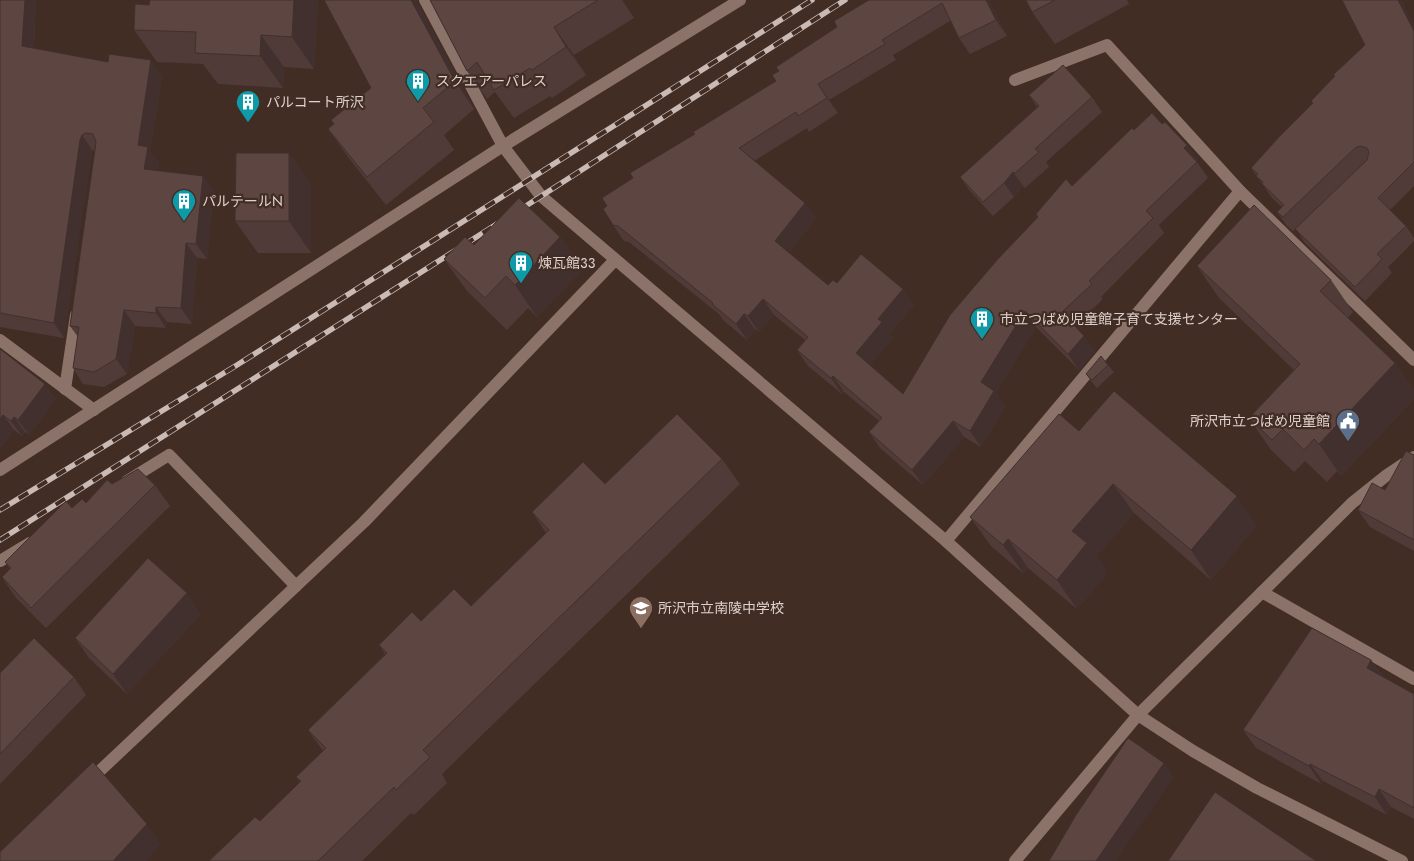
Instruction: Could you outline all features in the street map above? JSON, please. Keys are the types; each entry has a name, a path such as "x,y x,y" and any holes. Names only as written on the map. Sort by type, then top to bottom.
{"street":[{"path":"425,0 503,146 541,196 946,541 1138,715 1257,788 1402,861"},
{"path":"0,470 503,146 740,0"},
{"path":"1015,80 1107,45 1240,192 1297,239 1414,360"},
{"path":"946,541 1240,192"},
{"path":"75,794 364,522 615,260"},
{"path":"65,389 78,302"},
{"path":"0,340 94,410"},
{"path":"118,487 169,455 296,586"},
{"path":"1015,861 1138,715 1352,503 1387,475 1414,457"},
{"path":"0,561 42,535"},
{"path":"1262,592 1414,679"}],"building":[{"path":"0,0 25,0 22,46 108,62 109,54 151,60 138,145 148,147 144,169 203,176 196,244 186,243 181,308 156,307 156,313 124,310 116,359 94,372 73,368 79,327 70,326 96,142 93,134 86,133 82,135 80,140 54,323 0,313"},
{"path":"150,0 294,0 292,37 261,35 260,56 195,53 196,32 134,30 135,4 149,5"},
{"name":"スクエアーパレス","path":"324,0 411,0 455,81 423,108 434,122 367,177 328,129 334,124 331,120 371,88"},
{"path":"430,0 598,0 554,27 566,47 532,70 530,68 494,90 477,62 467,71"},
{"path":"869,0 986,0 996,20 959,38 942,3 882,40 885,44 818,84 827,98 798,116 796,112 739,148 805,203 775,241 828,285 833,280 837,283 861,254 903,289 878,319 882,322 856,353 903,394 950,315 998,259 1038,217 1036,214 1066,179 1072,186 1132,128 1134,130 1152,113 1162,124 1165,122 1187,145 1184,148 1197,162 1146,211 1153,218 1089,281 1092,284 1062,312 1084,336 1068,354 1025,311 981,382 994,391 970,431 953,421 912,470 869,432 882,418 833,376 831,378 797,350 808,337 763,299 748,316 744,314 736,324 618,226 613,225 603,209 607,206 602,198 633,178 630,173 695,134 693,132 776,81 772,75 779,71 776,67 837,27 834,21"},
{"path":"1026,0 1055,0 1032,12"},
{"path":"1342,0 1398,0 1414,31 1414,162 1378,198 1406,226 1377,254 1382,259 1355,287 1295,229 1367,160 1369,152 1367,148 1360,146 1355,148 1283,217 1277,212 1284,205 1262,184 1263,182 1256,176 1258,174 1251,168 1313,103 1311,101 1335,76 1333,75 1365,45"},
{"path":"1063,65 1092,97 1035,149 1039,152 1015,173 1013,172 983,202 960,177 1039,106 1029,95"},
{"path":"236,153 289,153 289,221 235,221"},
{"path":"519,198 560,237 515,285 506,276 485,298 444,259 465,237 474,245"},
{"path":"1254,205 1331,280 1320,291 1395,363 1319,444 1314,439 1304,450 1283,429 1272,440 1249,418 1300,364 1197,266"},
{"path":"0,349 45,384 18,420 14,417 11,421 3,415 0,419"},
{"path":"1101,356 1108,365 1092,380 1086,374"},
{"path":"1114,391 1237,496 1191,550 1113,484 1072,531 1087,543 1057,580 1008,539 1003,545 970,517 1059,414 1079,431"},
{"path":"677,414 722,459 423,750 430,757 396,790 394,787 318,861 209,861 255,817 260,821 301,781 296,777 326,748 308,730 387,653 379,645 412,612 421,621 454,589 471,606 549,530 532,512 583,462 605,484"},
{"path":"1406,451 1414,455 1414,540 1358,510 1372,483 1385,490"},
{"path":"138,469 155,485 31,608 2,577 11,568 5,562 66,501 72,508 82,499 86,503 107,480 112,484"},
{"path":"148,558 187,593 113,674 75,638"},
{"path":"1312,628 1371,660 1367,668 1414,694 1414,808 1379,789 1375,797 1310,764 1309,766 1243,730"},
{"path":"34,638 74,677 0,754 0,673"},
{"path":"1128,738 1164,763 1096,861 1049,861 1076,815"},
{"path":"93,762 147,824 113,861 0,861 0,852"},
{"path":"1215,792 1316,861 1168,861"}],"railway":[{"path":"0,510 237,365 812,0"},
{"path":"515,213 845,0"},
{"path":"0,540 500,222"}],"place":[{"name":"スクエアーパレス","path":"418,102"},
{"name":"パルコート所沢","path":"248,123"},
{"name":"パルテールN","path":"184,222"},
{"name":"煉瓦館33","path":"521,284"},
{"name":"市立つばめ児童館子育て支援センター","path":"982,340"},
{"name":"所沢市立つばめ児童館","path":"1348,442"},
{"name":"所沢市立南陵中学校","path":"641,629"}]}
